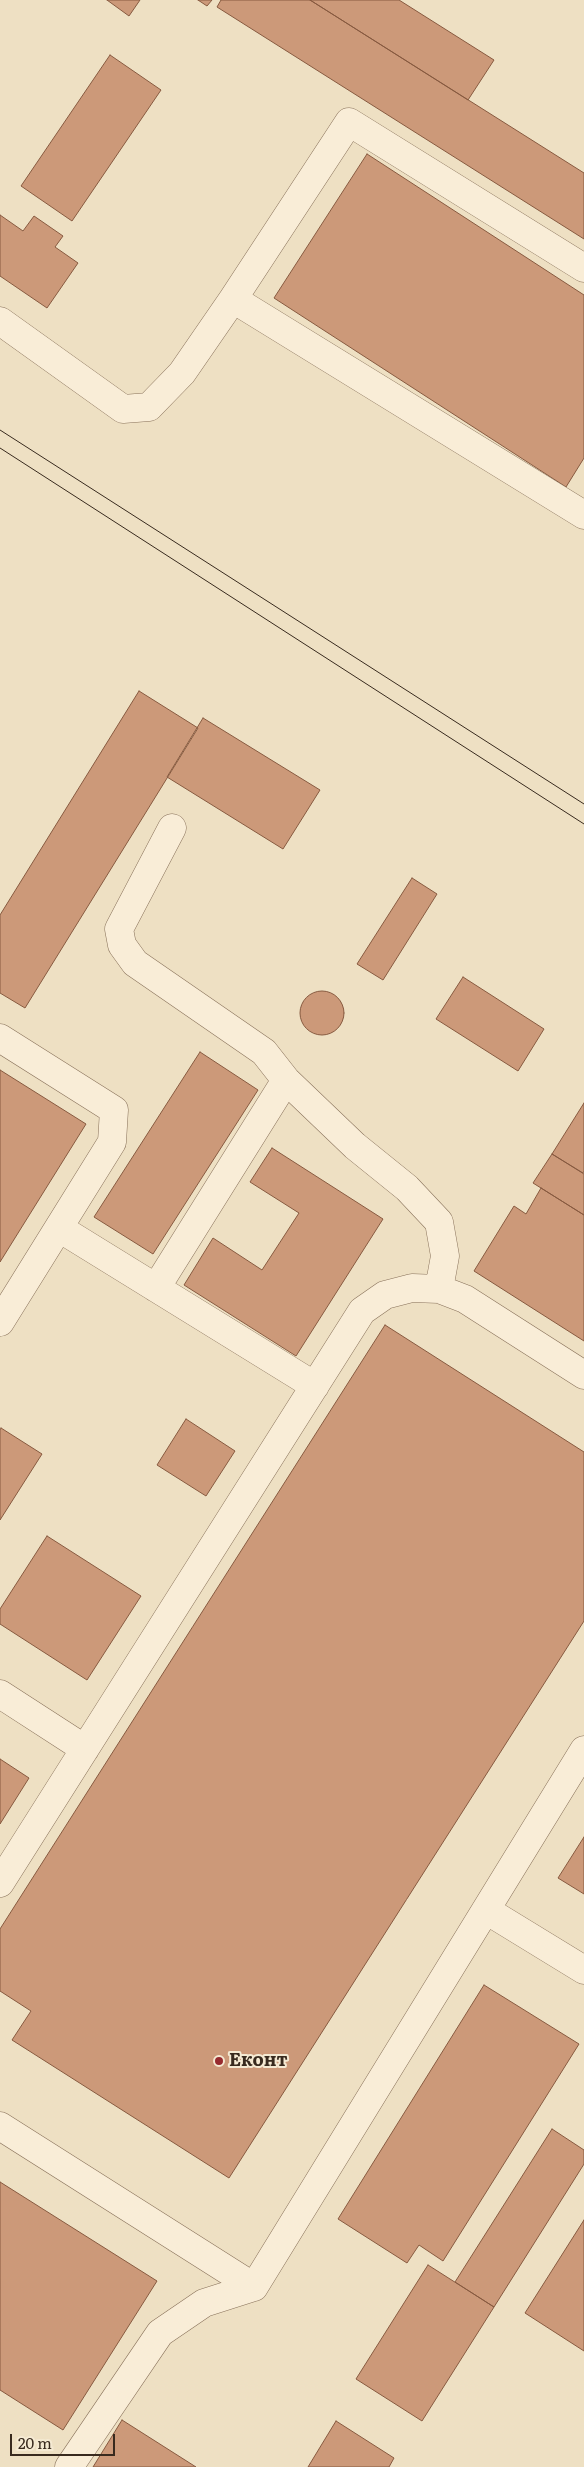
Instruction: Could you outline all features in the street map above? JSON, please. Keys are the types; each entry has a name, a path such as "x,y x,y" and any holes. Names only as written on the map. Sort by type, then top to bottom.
{"lane":[{"path":"0,321 123,409 149,407 182,373 349,122 584,268"},
{"path":"233,299 584,515"},
{"path":"172,828 119,930 122,945 135,963 264,1052 286,1080 355,1146 407,1188 439,1222 445,1256 439,1289"},
{"path":"0,1038 114,1110 112,1142 0,1322"},
{"path":"156,1288 286,1080"},
{"path":"58,1228 315,1386"},
{"path":"0,1884 362,1311 385,1295 412,1288 439,1289 465,1299 584,1375"},
{"path":"0,1694 85,1749"},
{"path":"69,2467 160,2333 204,2304 254,2287 584,1750"},
{"path":"486,1910 584,1970"},
{"path":"0,2126 254,2287"}],"building":[{"path":"107,0 140,0 129,16"},
{"path":"198,0 212,0 207,6"},
{"path":"221,0 310,0 584,173 584,239 217,7"},
{"path":"310,0 399,0 494,60 468,100"},
{"path":"110,55 161,90 72,221 21,186"},
{"path":"367,154 584,295 584,458 566,487 274,298"},
{"path":"0,215 23,231 34,216 63,236 55,247 78,263 47,308 0,276"},
{"path":"139,691 198,728 25,1008 0,993 0,915"},
{"path":"203,718 320,790 283,849 167,777"},
{"path":"412,878 437,894 383,980 357,964"},
{"path":"463,977 544,1029 518,1071 436,1019"},
{"path":"326,991 338,997 343,1004 343,1022 338,1029 331,1034 318,1035 310,1032 303,1025 300,1009 303,1001 310,994"},
{"path":"200,1052 258,1090 153,1254 94,1217"},
{"path":"0,1070 86,1124 0,1262"},
{"path":"584,1103 584,1171 583,1173 552,1154"},
{"path":"272,1148 383,1219 296,1356 184,1285 213,1238 262,1270 299,1213 250,1182"},
{"path":"552,1154 584,1174 584,1215 533,1183"},
{"path":"541,1188 584,1215 584,1341 474,1271 514,1206 526,1214"},
{"path":"385,1325 584,1452 584,1621 229,2178 12,2040 31,2011 0,1991 0,1929"},
{"path":"186,1419 235,1451 206,1496 157,1465"},
{"path":"1,1428 42,1454 0,1520 0,1430"},
{"path":"47,1536 141,1596 87,1680 0,1624 0,1609"},
{"path":"0,1759 29,1778 0,1824"},
{"path":"584,1837 584,1894 558,1878"},
{"path":"484,1985 579,2044 443,2261 419,2245 407,2263 338,2219"},
{"path":"552,2129 584,2150 584,2164 494,2307 455,2282"},
{"path":"0,2182 157,2281 63,2430 0,2390"},
{"path":"584,2220 584,2351 525,2313"},
{"path":"428,2265 494,2307 422,2421 356,2379"},
{"path":"122,2420 196,2467 93,2467"},
{"path":"336,2421 394,2458 389,2467 308,2467"}],"tram line":[{"path":"0,430 584,804"},
{"path":"0,448 584,824"}],"place":[{"name":"Еконт","path":"219,2061"}]}
